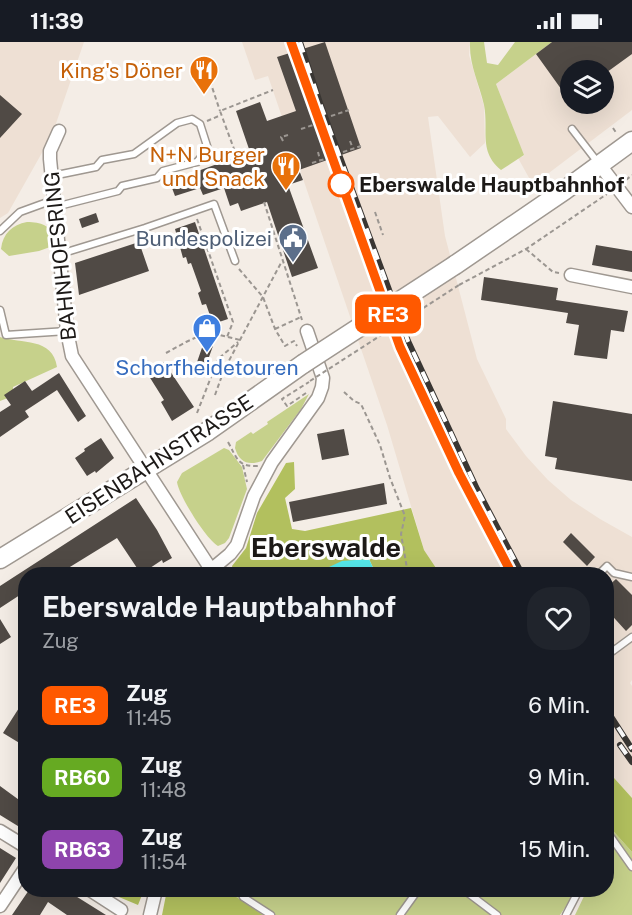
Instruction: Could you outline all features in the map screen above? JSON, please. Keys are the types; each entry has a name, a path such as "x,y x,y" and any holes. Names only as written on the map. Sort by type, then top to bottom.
{"main road":[{"name":"EISENBAHNSTRASSE","path":"0,560 213,428 303,364 455,265 632,141"}],"street":[{"name":"BAHNHOFSRING","path":"59,131 50,152 51,176 67,330 72,356 210,567"},
{"path":"600,165 632,207"},
{"path":"571,275 632,287"},
{"path":"218,567 237,545 254,495 272,462 318,398 323,378 307,331"},
{"path":"0,831 18,842"},
{"path":"0,906 18,879"},
{"path":"101,897 122,910"},
{"path":"150,915 154,897"}],"lane":[{"path":"0,231 20,212 53,203 118,191 123,186 157,178 163,171 196,162 208,149 200,124 192,119 177,123 134,154 102,160 96,167 51,176"},
{"path":"572,129 600,165"},
{"path":"60,254 214,204 235,261"},
{"path":"0,310 6,335 67,330"},
{"path":"614,573 632,577"},
{"path":"614,651 632,637"},
{"path":"614,841 632,867"},
{"path":"243,897 271,915"},
{"path":"400,915 413,897"},
{"path":"473,897 497,915"},
{"path":"566,915 575,897"}],"path":[{"path":"210,81 234,149 244,162"},
{"path":"219,111 273,90"},
{"path":"331,116 349,110"},
{"path":"340,113 343,120"},
{"path":"200,124 221,116"},
{"path":"301,129 316,124"},
{"path":"309,127 310,131"},
{"path":"283,141 281,137 288,135"},
{"path":"350,141 353,149"},
{"path":"344,152 361,146"},
{"path":"318,152 320,160"},
{"path":"312,163 328,158"},
{"path":"287,181 295,178 290,162"},
{"path":"293,170 299,168"},
{"path":"311,390 287,406 282,399 459,285 526,249 617,186"},
{"path":"264,202 307,331"},
{"path":"194,211 232,322 227,337"},
{"path":"375,212 382,235"},
{"path":"526,249 553,272"},
{"path":"235,261 263,297 275,329 285,346 294,341 297,346"},
{"path":"215,395 220,378 282,261"},
{"path":"275,329 301,316"},
{"path":"166,353 208,332 240,340"},
{"path":"197,413 218,359 240,340"},
{"path":"344,393 361,404 380,445 405,516 401,534 407,567"},
{"path":"228,442 237,459 247,466 272,462"}],"shaded area":[{"path":"0,42 84,42 52,135 8,213 0,218"},
{"path":"242,42 470,42 469,55 484,106 485,143 470,157 438,116 428,117 445,236 477,359 506,419 506,429 526,456 571,500 632,537 632,680 630,683 632,686 632,798 614,778 614,567 435,567 424,550 387,425 268,76 255,80"},
{"path":"552,42 632,42 632,110 533,185 518,158 524,156 496,84"}],"green space":[{"path":"470,42 484,42 487,63 498,65 515,42 552,42 496,84 524,155 501,170 494,163 487,148 484,105 473,66"},
{"path":"27,222 39,223 50,230 50,247 9,256 1,249 6,234 17,225"},
{"path":"0,337 43,346 54,357 57,367 13,387 13,396 0,401"},
{"path":"309,394 301,409 262,461 248,463 239,457 235,448 236,442 251,432 253,434"},
{"path":"224,448 229,450 242,467 247,489 229,538 218,546 194,517 177,482 182,473"},
{"path":"294,462 295,489 285,498 292,529 305,531 411,508 424,550 435,567 373,567 369,559 340,567 232,567 246,548 257,513 286,463"},
{"path":"614,778 632,798 632,852 614,832"},
{"path":"614,832 632,852 632,915 575,915 584,897 614,897"},
{"path":"119,897 141,897 138,905"},
{"path":"166,897 236,897 263,915 162,915"},
{"path":"236,897 572,897 560,915 263,915"}],"water":[{"path":"369,559 373,567 329,567 342,561"}],"building":[{"path":"325,42 361,148 299,170 303,180 288,185 318,268 292,277 267,202 241,211 238,203 230,206 224,188 203,195 200,188 175,196 172,188 197,179 195,172 245,154 243,151 249,149 236,111 260,102 267,121 296,111 277,57"},
{"path":"552,42 632,42 632,54 614,67 614,60 560,60 560,87 536,54"},
{"path":"0,95 22,114 0,138"},
{"path":"96,213 99,222 82,228 79,219"},
{"path":"195,222 228,319 213,324 206,304 202,305 198,293 201,291 191,263 188,264 186,257 183,258 175,229"},
{"path":"139,242 149,271 79,295 75,263"},
{"path":"596,245 632,251 632,272 592,265"},
{"path":"484,277 558,288 556,300 628,311 624,332 611,330 607,359 574,355 579,325 566,323 568,313 481,300"},
{"path":"204,342 213,346 205,368 196,365"},
{"path":"164,362 194,407 172,421 161,402 164,400 147,373"},
{"path":"59,373 86,416 78,422 57,390 25,411 29,417 0,437 0,412 11,405 4,395 25,381 32,391"},
{"path":"553,401 632,414 632,481 555,469 557,458 545,456"},
{"path":"344,429 349,455 322,460 317,434"},
{"path":"101,438 114,458 96,473 95,471 87,476 75,458"},
{"path":"384,483 387,504 293,522 289,502"},
{"path":"136,498 172,558 163,563 162,560 152,567 136,567 117,538 70,567 29,567"},
{"path":"571,533 595,557 587,566 563,542"},
{"path":"18,574 18,596 0,608 0,586"},
{"path":"616,579 632,595 632,625 626,631 614,618 614,581"},
{"path":"0,619 11,637 0,644"},
{"path":"18,710 18,742 3,733"},
{"path":"0,786 18,799 18,826 0,815"},
{"path":"0,848 16,858 0,883"},
{"path":"24,897 77,897 106,915 67,915 48,902 40,915 12,915"}],"railway":[{"path":"300,42 320,103 408,341 477,489 518,567"},
{"path":"359,233 400,347 433,421 487,527"},
{"path":"614,721 632,749"},
{"path":"620,745 632,762"}],"train":[{"name":"RE3","path":"291,42 400,347 433,421 508,567"}],"place":[{"name":"King's Döner","path":"204,96"},
{"name":"Eberswalde Hauptbahnhof","path":"341,184"},
{"name":"N+N Burger und Snack","path":"286,192"},
{"name":"Bundespolizei","path":"293,264"},
{"name":"Schorfheidetouren","path":"207,354"}],"district":[{"name":"Eberswalde","path":"326,547"}]}
